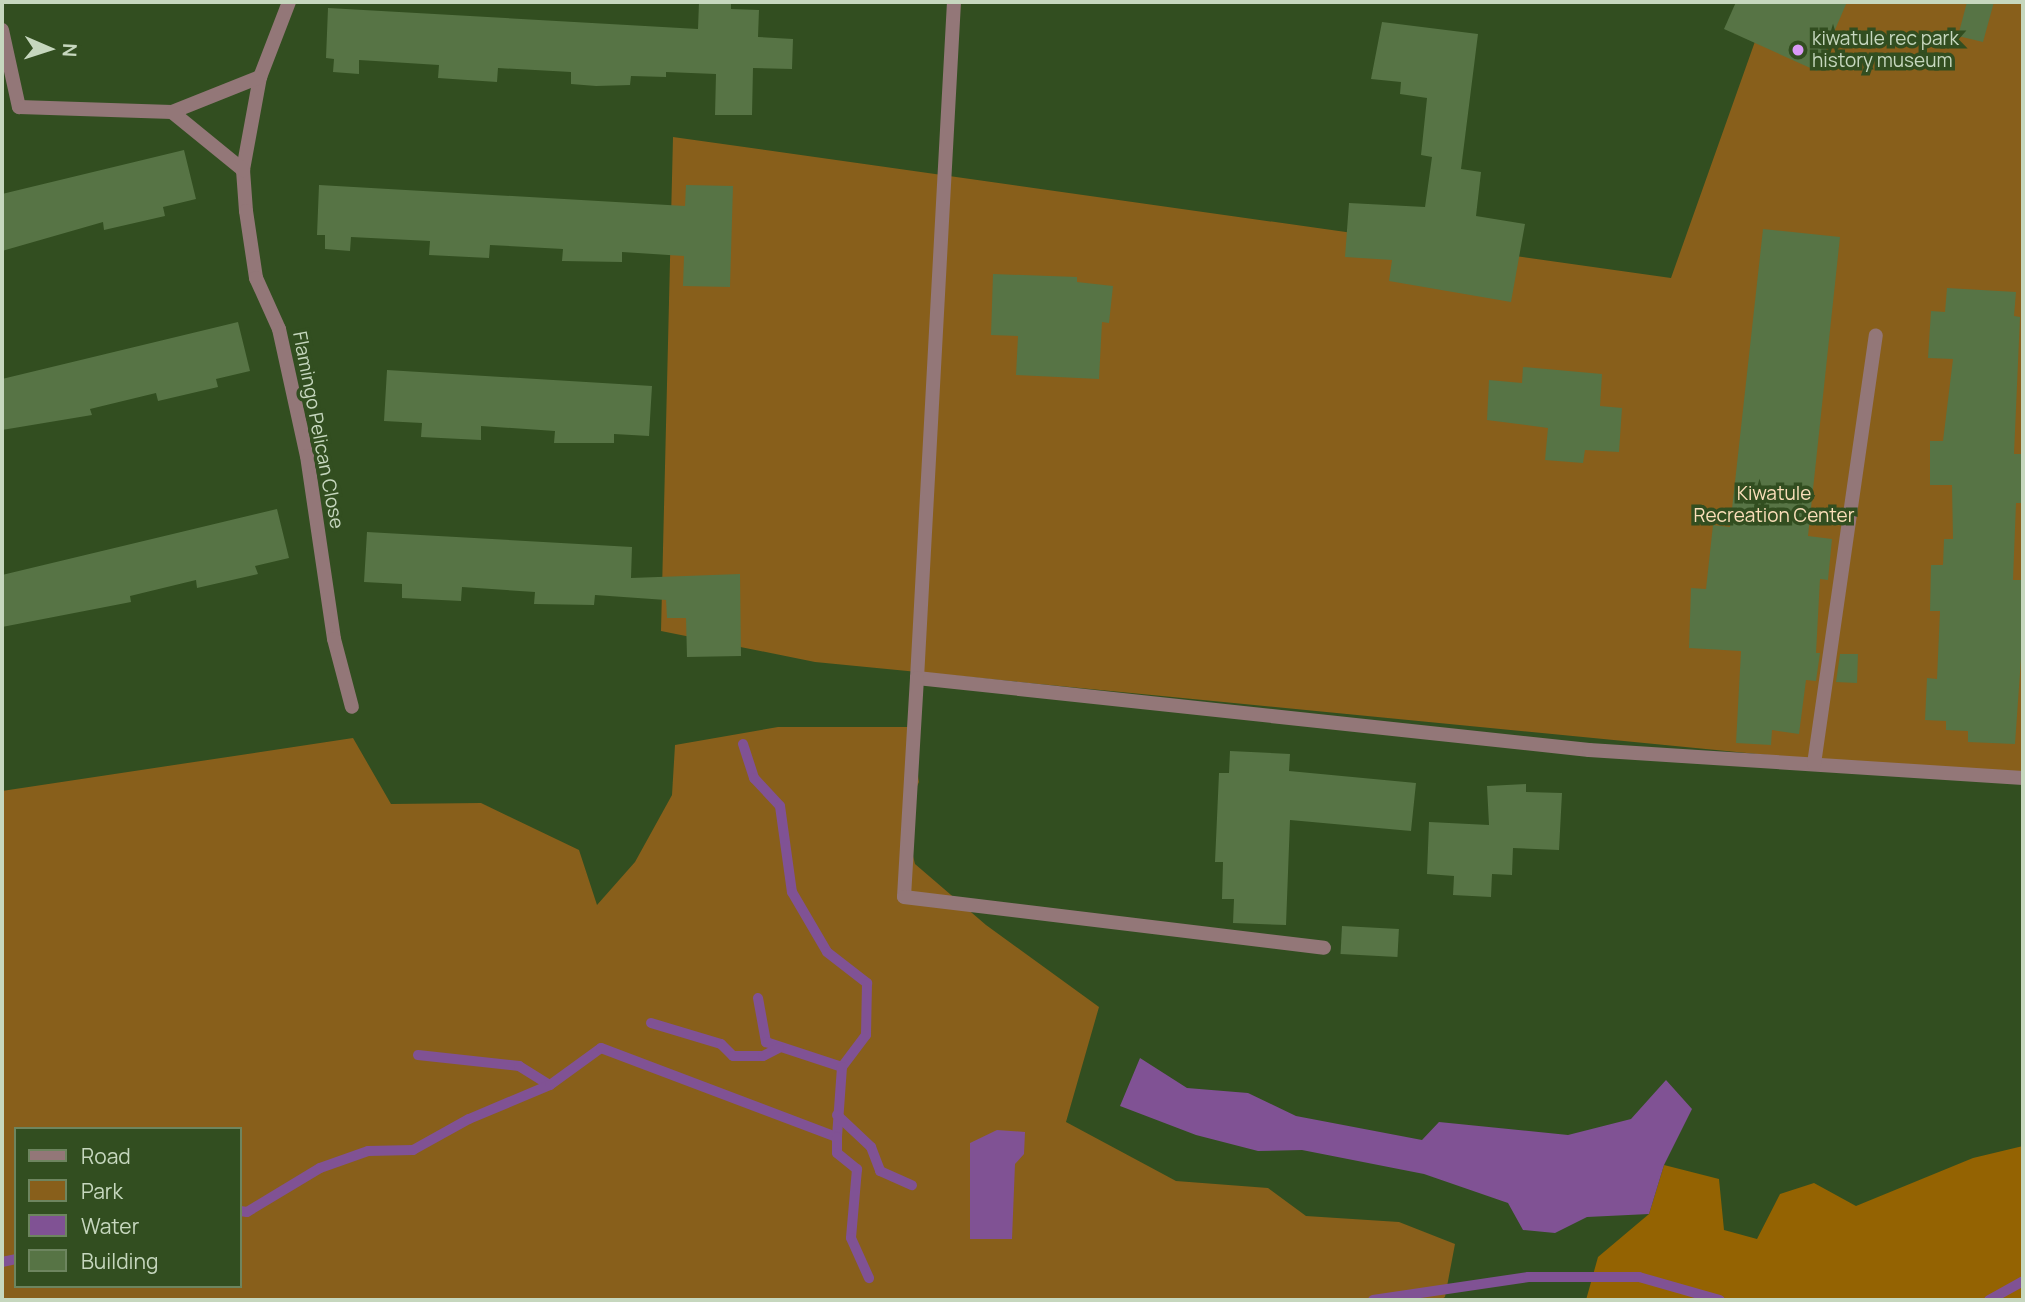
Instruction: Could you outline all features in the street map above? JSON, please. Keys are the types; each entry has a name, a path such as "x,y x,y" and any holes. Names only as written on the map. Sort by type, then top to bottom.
{"street":[{"name":"Flamingo Pelican Close","path":"289,2 260,77 243,170 256,278 279,329 307,456 334,639 352,707"},
{"path":"954,2 904,897 1324,948"},
{"path":"2,30 19,107 172,111 260,77"},
{"path":"172,111 243,170"},
{"path":"1814,764 1876,335"},
{"path":"917,678 1589,750 2023,778"}],"green space":[{"name":"Kiwatule Recreation Center","path":"1769,2 2023,2 2023,780 815,662 661,631 673,137 1671,278"},
{"path":"778,727 910,727 919,782 903,816 915,864 986,925 1099,1007 1066,1122 1176,1181 1268,1188 1306,1216 1399,1222 1455,1244 1445,1297 1440,1300 2,1300 2,791 353,738 391,804 481,803 579,850 597,905 635,862 672,795 675,745"}],"shaded area":[{"path":"2023,1146 2023,1300 1586,1300 1598,1257 1649,1214 1664,1165 1719,1179 1724,1230 1757,1239 1780,1194 1814,1183 1856,1206 1973,1158"}],"water":[{"path":"1140,1058 1187,1088 1248,1093 1296,1116 1422,1140 1439,1122 1568,1135 1631,1119 1666,1080 1692,1109 1664,1165 1649,1214 1587,1217 1555,1233 1523,1230 1508,1203 1424,1174 1302,1150 1258,1151 1196,1135 1120,1106"},
{"path":"997,1130 1025,1132 1024,1154 1015,1164 1012,1239 970,1239 970,1143"}],"building":[{"path":"699,2 731,2 731,9 759,10 758,37 793,39 792,69 753,68 752,115 715,115 716,74 666,72 666,77 631,76 630,85 596,86 571,84 571,72 498,68 497,82 438,78 439,65 359,60 359,74 333,72 334,59 326,58 328,8 698,29"},
{"name":"kiwatule rec park history museum","path":"1736,2 1847,2 1817,71 1724,29"},
{"path":"1967,2 1994,2 1983,42 1958,36"},
{"path":"1382,22 1478,34 1461,169 1481,172 1476,216 1525,224 1511,302 1389,281 1392,260 1345,257 1349,203 1425,207 1432,157 1421,155 1427,98 1400,94 1401,82 1371,79"},
{"path":"184,150 196,199 163,207 165,216 104,230 103,222 2,251 2,194"},
{"path":"319,185 685,206 686,185 733,186 730,287 683,286 684,256 622,252 622,262 562,261 563,249 490,245 489,258 429,255 430,241 351,237 350,251 325,249 325,235 317,235"},
{"path":"1763,229 1840,237 1808,536 1832,539 1828,580 1820,579 1816,653 1820,653 1816,681 1806,680 1799,734 1772,730 1771,745 1736,743 1741,651 1689,648 1691,588 1706,589 1713,525 1730,527"},
{"path":"993,274 1077,277 1077,282 1113,286 1109,323 1102,322 1099,379 1016,375 1018,336 991,335"},
{"path":"1947,288 2016,292 2014,316 2020,317 2014,454 2023,454 2023,503 2016,503 2013,580 2023,580 2023,630 2015,744 1968,742 1968,731 1946,730 1946,721 1925,720 1927,678 1937,679 1940,611 1930,611 1931,565 1943,565 1944,539 1953,539 1952,485 1930,485 1930,441 1943,441 1953,359 1928,358 1931,311 1945,312"},
{"path":"238,322 250,371 216,379 218,387 158,401 156,393 90,409 92,415 2,430 2,379"},
{"path":"1523,367 1602,374 1600,406 1622,408 1619,452 1585,450 1583,463 1545,460 1548,428 1487,420 1489,380 1522,383"},
{"path":"387,370 652,386 649,436 614,434 614,443 554,443 555,431 481,426 481,440 421,437 422,423 384,421"},
{"path":"277,509 289,558 255,566 258,574 197,588 196,580 130,596 131,602 2,627 2,575"},
{"path":"367,532 632,547 631,578 740,574 741,656 687,657 686,618 667,618 666,600 595,595 594,605 534,604 535,592 462,587 461,601 402,598 402,584 364,582"},
{"path":"1840,654 1858,654 1857,683 1836,682"},
{"path":"1230,751 1290,754 1289,771 1416,783 1411,831 1290,820 1286,925 1233,923 1234,899 1222,899 1223,862 1215,862 1219,773 1229,773"},
{"path":"1526,784 1526,792 1562,793 1559,850 1513,848 1512,875 1492,874 1491,897 1453,895 1454,876 1427,874 1429,822 1489,825 1487,786"},
{"path":"1342,926 1399,929 1397,957 1341,954"}],"waterway":[{"path":"743,744 754,778 780,806 792,892 827,952 867,983 866,1035 842,1067"},
{"path":"758,998 766,1042 842,1067 837,1137"},
{"path":"651,1023 721,1044 733,1056 763,1056 779,1048"},
{"path":"242,1211 247,1212 320,1168 368,1151 413,1150 469,1119 550,1085 601,1048 837,1137 837,1153 857,1169 851,1238 869,1278"},
{"path":"418,1055 519,1066 550,1085"},
{"path":"837,1115 871,1147 880,1171 912,1185"},
{"path":"2,1262 14,1259"},
{"path":"1373,1300 1528,1277 1639,1277 1720,1300"},
{"path":"1989,1300 2023,1281"}],"place":[{"name":"kiwatule rec park history museum","path":"1798,50"}]}
